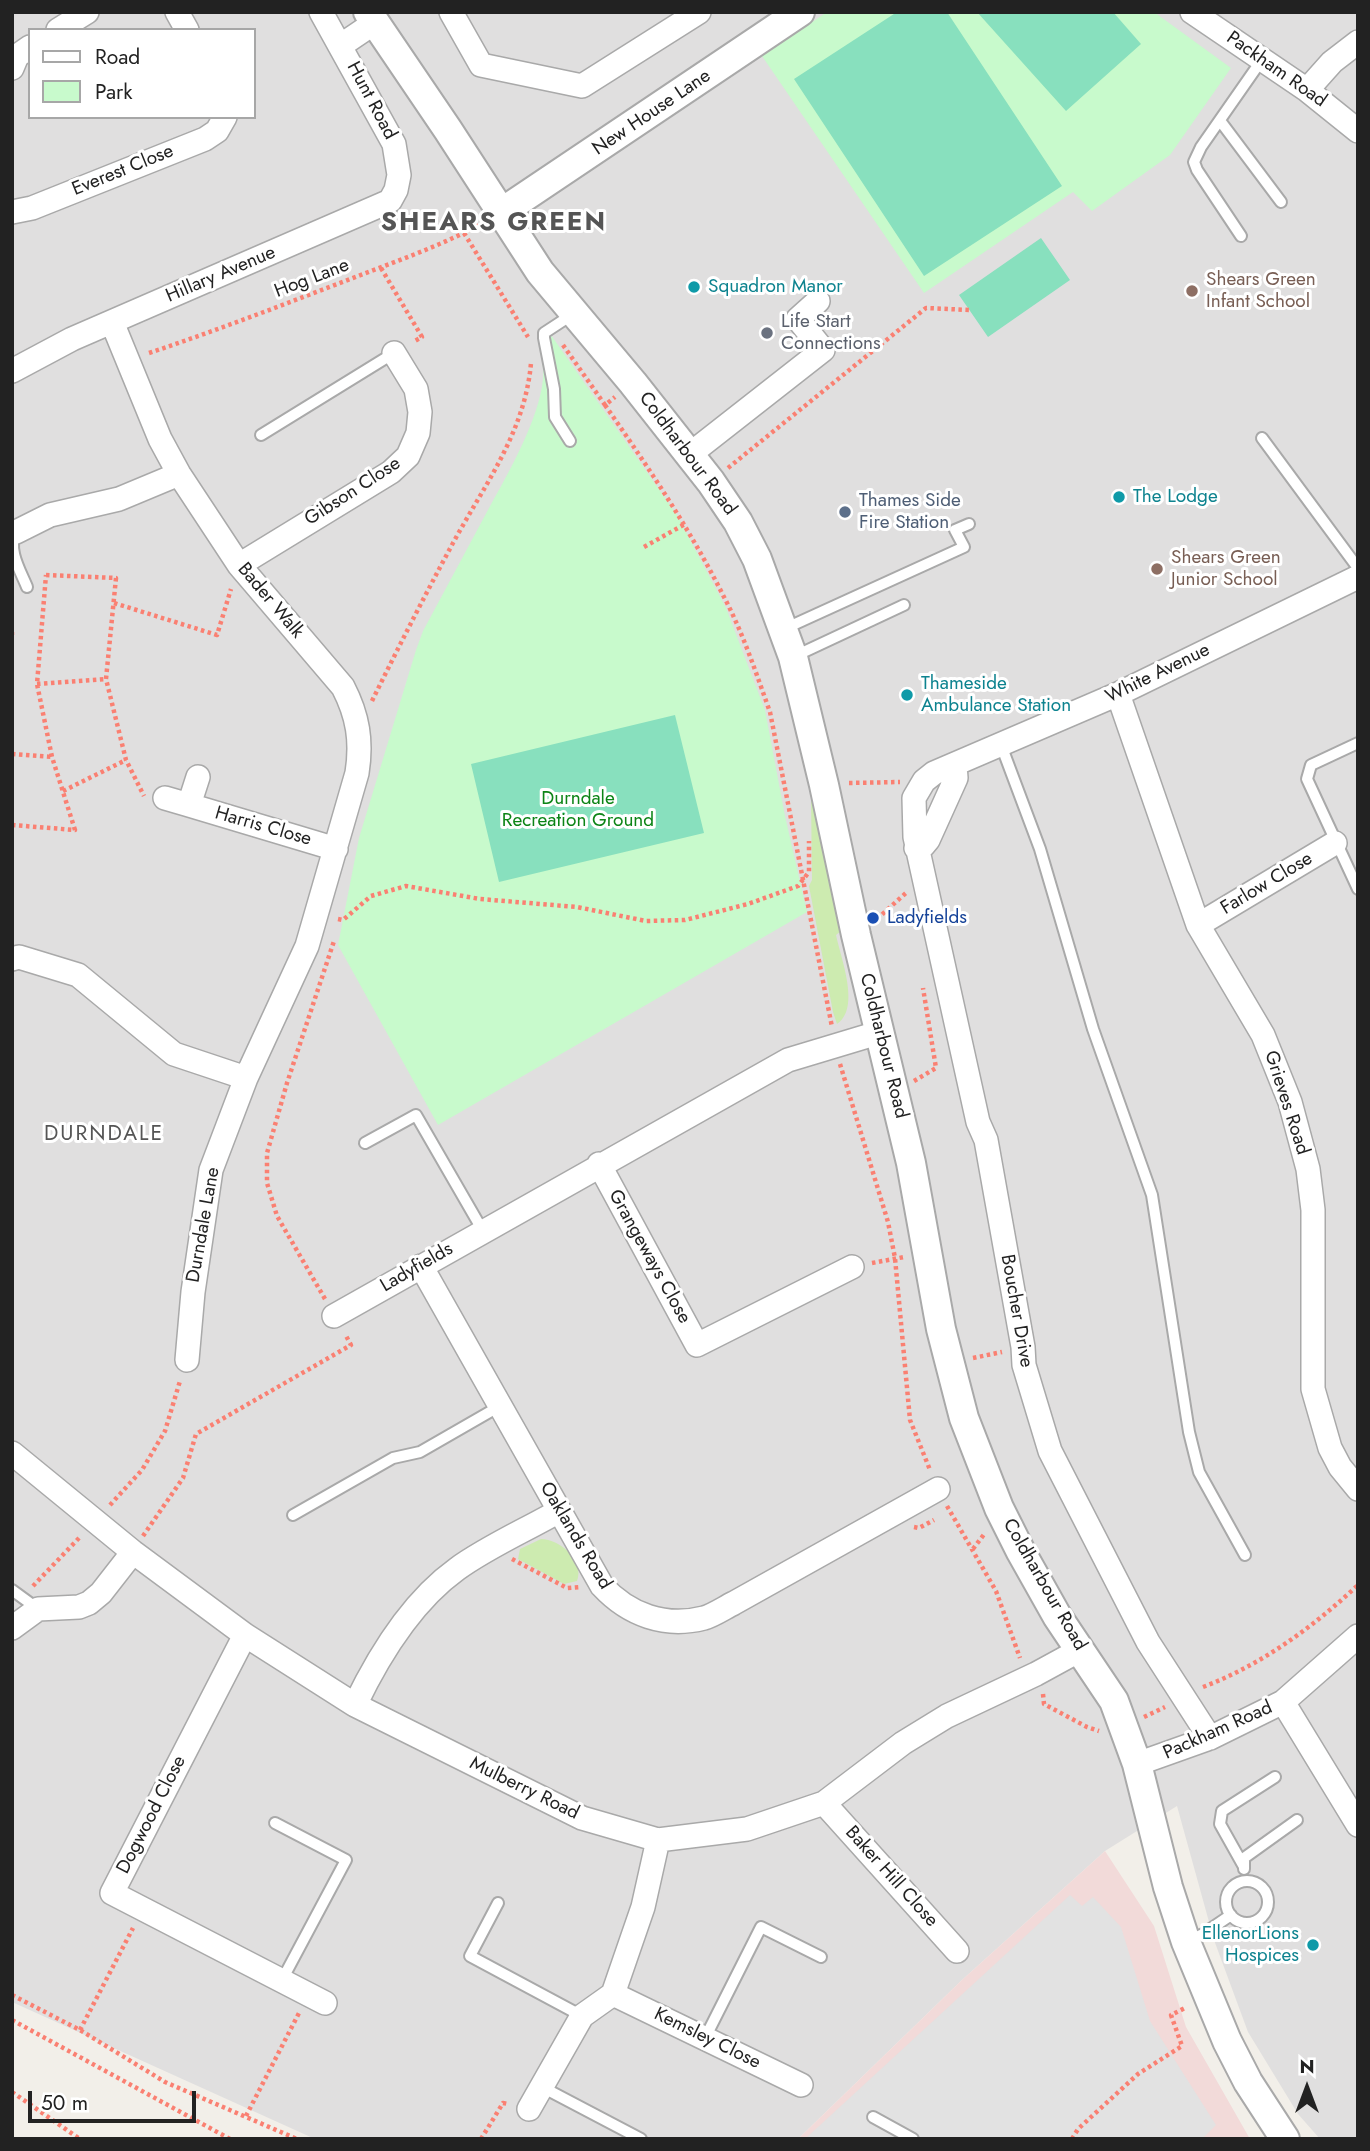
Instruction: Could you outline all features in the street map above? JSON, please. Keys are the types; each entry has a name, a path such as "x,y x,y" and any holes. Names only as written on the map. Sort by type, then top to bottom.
{"street":[{"path":"61,28 87,12"},
{"path":"177,12 186,28"},
{"name":"Hunt Road","path":"321,12 391,138 398,158"},
{"path":"451,12 481,65 582,86 699,12"},
{"name":"New House Lane","path":"502,212 800,12"},
{"name":"Packham Road","path":"1192,12 1307,90 1358,131"},
{"name":"Hunt Road","path":"341,46 371,18"},
{"name":"Coldharbour Road","path":"371,18 540,272 562,321 633,383 711,482 738,522 757,559 793,657 911,1163 926,1254 953,1378 977,1455 1021,1552 1057,1616 1114,1701 1138,1764 1168,1887 1186,1942 1227,2041 1248,2082 1285,2139"},
{"path":"1307,90 1332,62 1358,42"},
{"path":"12,68 18,56 28,48"},
{"name":"Everest Close","path":"12,212 32,208 205,139 217,131 224,119"},
{"name":"Hillary Avenue","path":"12,372 55,347 387,204 396,190 399,176 398,158"},
{"path":"690,455 823,350 798,319 818,301"},
{"name":"Bader Walk","path":"112,322 160,439 179,474 239,565 343,687 359,727"},
{"name":"Gibson Close","path":"239,565 391,472 408,456 418,433 420,412 416,389 394,353"},
{"path":"16,532 50,515 119,499 179,474"},
{"name":"White Avenue","path":"955,765 1118,694 1358,577"},
{"name":"Grieves Road","path":"1118,694 1198,925 1263,1035 1280,1073 1295,1120 1308,1169 1313,1210 1313,1389 1321,1423 1334,1459 1358,1489"},
{"name":"Durndale Lane","path":"187,1360 193,1292 211,1170 246,1078 307,946 357,773 359,727"},
{"name":"Boucher Drive","path":"955,765 956,778 928,840 923,846 916,848 978,1122 986,1140 1024,1365 1049,1451 1149,1642 1210,1738"},
{"name":"Harris Close","path":"189,805 198,777"},
{"name":"Harris Close","path":"165,798 337,849"},
{"name":"Farlow Close","path":"1198,925 1335,843"},
{"path":"12,959 19,957 78,975 174,1054 246,1078"},
{"name":"Ladyfields","path":"334,1316 599,1164 788,1060 881,1032"},
{"name":"Grangeways Close","path":"599,1164 697,1345 852,1267"},
{"name":"Oaklands Road","path":"421,1266 603,1586 616,1601 635,1612 654,1619 676,1622 705,1618 938,1489"},
{"name":"Mulberry Road","path":"12,1453 133,1552 245,1636 355,1705 582,1818 658,1840 747,1829 824,1803 903,1743 947,1716 1080,1650"},
{"path":"355,1705 401,1626 442,1581 459,1567 559,1511"},
{"path":"12,1628 30,1603 79,1607 89,1602 101,1593 133,1552"},
{"name":"Dogwood Close","path":"245,1636 112,1893 317,1998"},
{"name":"Packham Road","path":"1138,1764 1210,1738 1283,1702 1358,1636"},
{"path":"1283,1702 1358,1825"},
{"name":"Baker Hill Close","path":"824,1803 957,1951"},
{"path":"530,2109 582,2016 614,1994 643,1907 658,1840"},
{"name":"Kemsley Close","path":"614,1994 801,2085"}],"lane":[{"path":"1241,236 1194,164 1199,150 1261,61"},
{"path":"1220,122 1281,202"},
{"path":"562,321 544,333 544,338 554,389 555,417 570,441"},
{"path":"261,435 394,353"},
{"path":"1262,438 1358,568"},
{"path":"784,629 964,547 956,530 969,524"},
{"path":"16,532 12,539 14,555 27,587"},
{"path":"793,657 904,605"},
{"path":"1358,743 1311,765 1307,779 1358,889"},
{"path":"1001,745 1040,849 1093,1029 1152,1195 1189,1432 1199,1472 1245,1555"},
{"path":"365,1143 416,1115 483,1231"},
{"path":"293,1515 393,1458 419,1452 500,1406"},
{"path":"12,1590 30,1603"},
{"path":"1249,1881 1219,1818 1222,1811 1275,1777"},
{"path":"1242,1865 1244,1858 1297,1820"},
{"path":"275,1823 346,1860 282,1980"},
{"path":"1249,1881 1261,1887 1268,1899 1265,1912 1249,1923 1236,1919 1227,1909 1227,1895 1236,1884 1249,1881"},
{"path":"498,1903 470,1956 582,2016"},
{"path":"1186,1942 1231,1915"},
{"path":"705,2038 761,1927 821,1956"},
{"path":"542,2087 641,2139"},
{"path":"873,2117 913,2139"}],"path":[{"name":"Hog Lane","path":"128,360 381,268 464,233 502,212"},
{"path":"464,233 532,344 534,331 544,320 562,321 605,405 685,524 728,604 769,712 833,1029 839,1026"},
{"path":"381,268 422,337 394,353"},
{"path":"711,482 926,307 970,310"},
{"path":"359,727 410,623 510,442 528,389 532,352"},
{"path":"605,405 633,383"},
{"path":"644,547 685,524"},
{"path":"114,603 217,635 239,565"},
{"path":"12,825 75,830 52,757 37,684 46,575 116,578 106,680 126,760 147,802 165,798"},
{"path":"37,684 106,680"},
{"path":"12,754 52,757"},
{"path":"63,791 126,760"},
{"path":"824,785 898,781 906,783 902,790"},
{"path":"338,919 343,920 371,897 405,886 480,899 566,906 646,921 685,920 748,904 798,886 809,872 808,834"},
{"path":"875,921 908,891 906,880"},
{"path":"336,929 337,911"},
{"path":"133,1552 183,1478 196,1434 351,1345 277,1216 267,1183 267,1153 334,939"},
{"path":"852,1267 926,1254"},
{"path":"895,1258 910,1420 938,1489 1001,1602 1022,1662 1030,1658 1042,1689 1044,1704 1087,1727 1108,1730"},
{"path":"30,1603 95,1521 142,1471 165,1431 187,1360"},
{"path":"907,1524 919,1528 949,1510"},
{"path":"508,1552 517,1562 567,1588 589,1585"},
{"path":"1195,1689 1225,1678 1280,1647 1325,1615 1358,1585"},
{"path":"1140,1718 1175,1702"},
{"path":"80,2030 143,1909"},
{"path":"12,1995 80,2030 166,2082 297,2139"},
{"path":"246,2116 317,1998"},
{"path":"1072,2139 1078,2129 1136,2076 1182,2046 1171,2015 1188,2007"},
{"path":"12,2020 230,2139"},
{"path":"12,2092 79,2139"},
{"path":"481,2139 503,2103 530,2109"}],"shaded area":[{"path":"12,12 1358,12 1358,2139 1320,2139 1298,2114 1248,2032 1214,1940 1177,1806 1105,1851 962,1980 798,2139 315,2139 12,2002"},
{"path":"1105,1851 1154,1926 1186,2027 1250,2139 798,2139 962,1980"},
{"path":"1070,1895 1082,1906 1093,1897 1121,1927 1150,2021 1216,2125 1202,2139 805,2139"}],"green space":[{"path":"827,12 1154,12 1231,68 1170,155 1092,211 1073,192 924,293 762,56"},
{"path":"897,12 947,12 1062,186 924,276 794,79"},
{"path":"977,12 1113,12 1141,44 1066,111"},
{"path":"1041,238 1070,280 988,337 959,295"},
{"name":"Durndale Recreation Ground","path":"544,325 677,515 726,608 765,710 807,912 438,1125 338,945 359,838 423,631 514,462 536,411 543,379 538,331"},
{"path":"675,715 704,833 499,882 471,764"},
{"path":"813,795 841,931 836,935 849,995 844,1017 837,1024 809,886 812,880"},
{"path":"541,1539 556,1543 569,1553 579,1573 577,1581 564,1584 518,1559 520,1549"}],"place":[{"name":"Squadron Manor","path":"694,287"},
{"name":"Shears Green Infant School","path":"1192,291"},
{"name":"Life Start Connections","path":"767,333"},
{"name":"The Lodge","path":"1119,497"},
{"name":"Thames Side Fire Station","path":"845,512"},
{"name":"Shears Green Junior School","path":"1157,569"},
{"name":"Thameside Ambulance Station","path":"907,695"},
{"name":"Ladyfields","path":"873,918"},
{"name":"EllenorLions Hospices","path":"1313,1945"}],"district":[{"name":"SHEARS GREEN","path":"494,224"},
{"name":"DURNDALE","path":"104,1135"}]}
